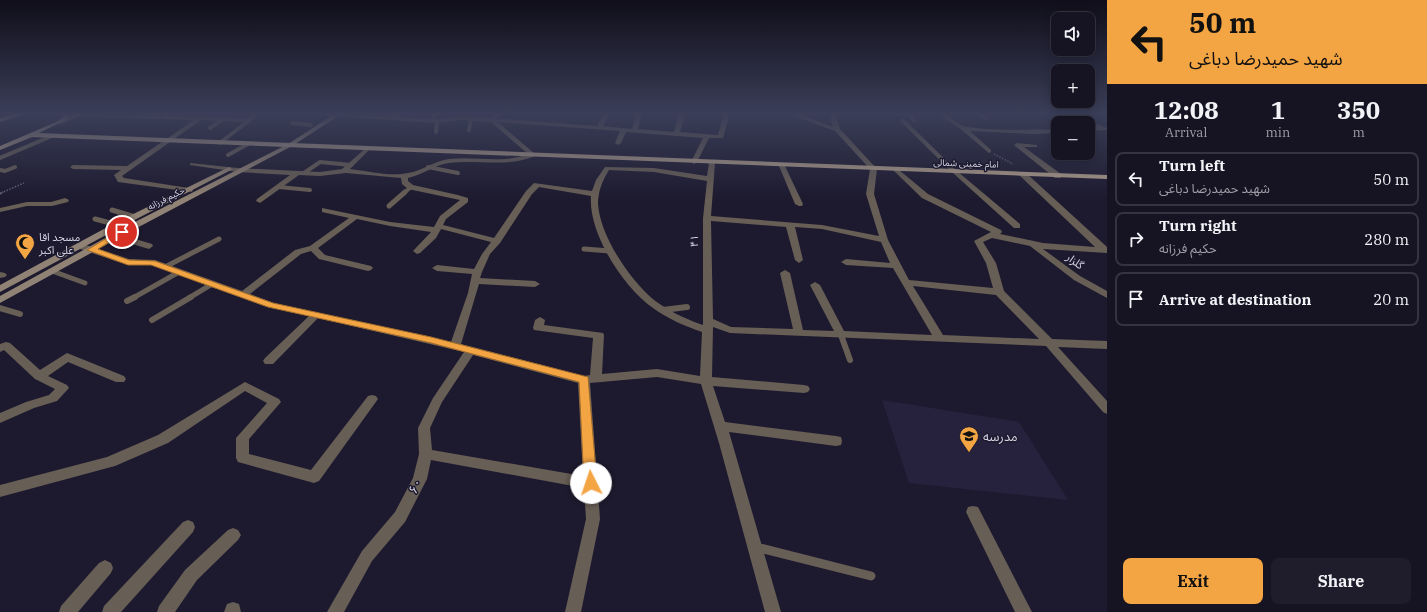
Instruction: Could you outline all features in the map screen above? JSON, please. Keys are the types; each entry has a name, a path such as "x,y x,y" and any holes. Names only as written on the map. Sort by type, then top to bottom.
{"main road":[{"path":"0,148 17,142"},
{"name":"امام خمینی شمالی","path":"209,142 782,166 1107,177"}],"street":[{"path":"167,142 118,175 121,180 189,190"},
{"name":"حکیم فرزانه","path":"0,300 52,271 118,225 283,142"},
{"name":"حکیم فرزانه","path":"0,289 86,248 115,236 295,142"},
{"path":"516,142 533,156"},
{"path":"694,162 704,142"},
{"path":"848,142 874,169 870,194 884,240 905,282 940,339"},
{"path":"924,142 955,172 1017,226"},
{"path":"978,142 989,151"},
{"path":"1035,146 1017,145 1058,176"},
{"path":"344,171 367,149"},
{"path":"192,164 226,170 334,173 344,171 404,176 418,173 428,166 447,161 510,161 533,156"},
{"name":"۴۱","path":"706,381 708,325 707,218 712,163"},
{"path":"782,166 799,204"},
{"path":"73,167 128,168"},
{"path":"710,179 654,170 607,168 600,176 595,194 595,216 600,231 610,251 637,290 663,310 682,322 708,325 730,330 1107,345"},
{"path":"896,170 925,196 998,232 978,241 991,263 999,292 1049,343 1107,409"},
{"path":"260,201 302,172"},
{"path":"1025,174 1106,250"},
{"path":"404,176 405,182 411,187 458,196 465,200 443,218 433,236 417,251"},
{"path":"455,346 464,321 476,276 486,254 497,241 529,193 537,185 595,194"},
{"path":"0,210 27,204 52,204 65,200"},
{"path":"325,210 355,217 437,228 497,241"},
{"path":"242,295 298,252 313,248 355,217"},
{"path":"707,218 822,227 884,240"},
{"path":"790,225 799,260"},
{"path":"992,235 1032,244 1106,250"},
{"path":"115,236 149,246"},
{"name":"گلزار","path":"1032,244 1077,278 1107,295"},
{"path":"86,248 128,262 152,262 271,305 455,346 590,379 657,373 706,381 804,388"},
{"path":"313,248 322,257 368,268"},
{"path":"846,262 896,266"},
{"path":"437,268 476,276 535,284"},
{"path":"785,273 799,333"},
{"path":"905,282 999,292"},
{"path":"816,285 840,335"},
{"path":"269,361 316,315"},
{"path":"540,320 538,328 599,335 590,379 591,483 593,519 573,612"},
{"path":"0,348 6,346 38,376 63,388 53,398 30,405 0,418"},
{"name":"۶۰","path":"335,612 367,556 400,517 420,479 426,454 424,428 437,401 471,350"},
{"path":"38,376 67,357 120,379"},
{"path":"706,381 721,426 774,612"},
{"path":"0,491 110,462 163,439 245,386 275,402 242,438 243,458 314,477 372,398"},
{"path":"721,426 836,441"},
{"path":"426,454 591,483"},
{"path":"973,512 1024,612"},
{"path":"110,612 188,527"},
{"path":"165,612 191,575 232,535"},
{"path":"67,612 105,568"}],"lane":[{"path":"0,158 39,142"},
{"path":"228,155 248,144"},
{"path":"302,172 320,162 351,165"},
{"path":"428,166 458,173"},
{"path":"0,170 5,171 15,167"},
{"path":"279,187 310,190"},
{"path":"390,206 411,187"},
{"path":"112,210 135,217"},
{"path":"95,219 118,225"},
{"path":"165,267 219,239"},
{"path":"584,249 610,251"},
{"path":"52,271 85,283"},
{"path":"127,301 179,272"},
{"path":"152,320 212,284"},
{"path":"0,308 20,314"},
{"path":"663,310 687,308"},
{"path":"840,335 850,360"},
{"path":"755,546 871,576"}],"path":[{"path":"989,151 1025,174"},
{"path":"0,194 24,183"}],"shaded area":[{"name":"مدرسه","path":"882,400 1019,422 1068,500 909,483"}],"place":[{"name":"مسجد اقا علی اکبر","path":"25,260"},
{"name":"مدرسه","path":"969,453"}],"route":[{"path":"122,232 91,250 128,262 152,262 271,305 431,340 584,380 591,483"}]}
